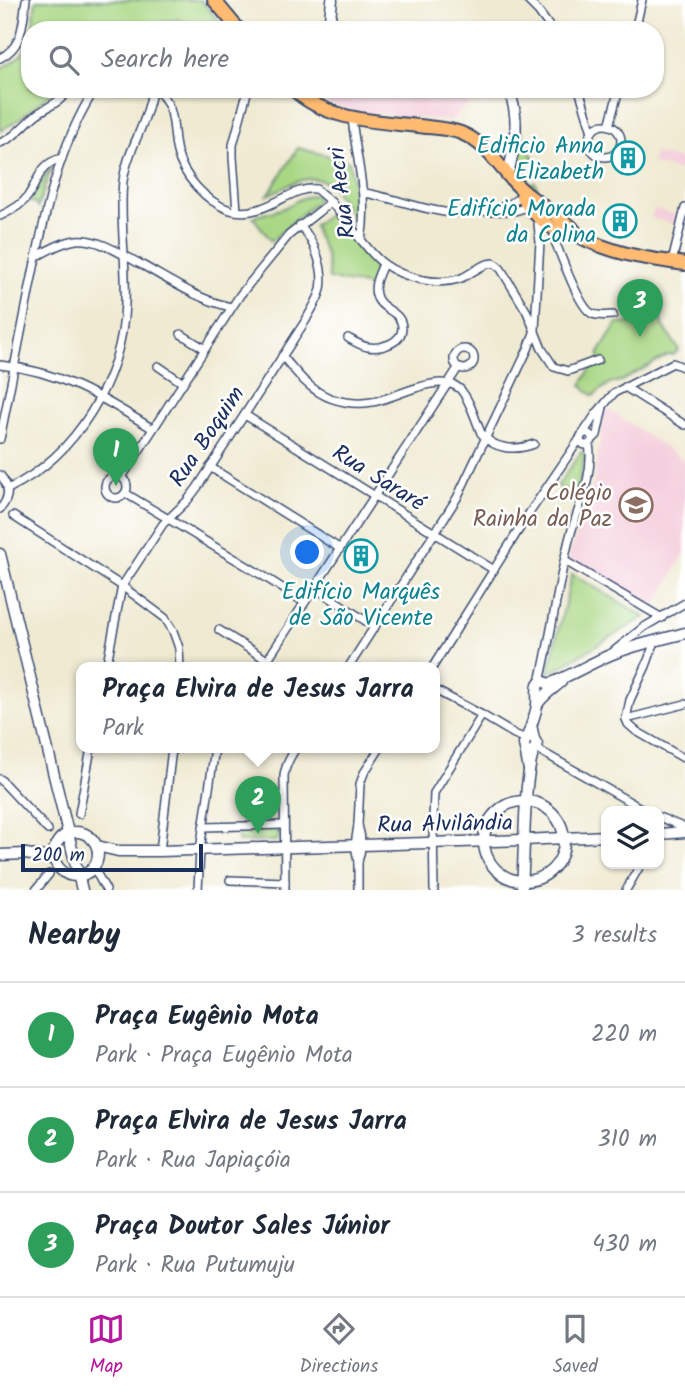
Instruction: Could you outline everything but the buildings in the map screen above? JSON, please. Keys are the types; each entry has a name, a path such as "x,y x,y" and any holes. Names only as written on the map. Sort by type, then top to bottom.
{"main road":[{"path":"216,1 232,21"},
{"path":"304,98 320,108 352,118 456,131 480,144 529,200 569,235 577,234 629,255 681,265"}],"street":[{"path":"22,21 26,0"},
{"path":"331,21 332,0"},
{"path":"527,0 545,21"},
{"path":"637,21 642,0"},
{"path":"0,58 13,50 19,41 21,29"},
{"path":"0,143 63,98"},
{"path":"0,439 53,185 62,158 90,98"},
{"path":"8,489 40,469 69,442 100,397 114,361 124,316 124,177 130,152 151,98"},
{"path":"163,98 172,113 177,152 186,173 209,198 237,211 258,209 309,188 319,190 361,240"},
{"path":"237,211 233,145 245,98"},
{"path":"508,174 516,121 511,98"},
{"path":"582,98 592,132"},
{"path":"609,125 616,98"},
{"name":"Rua Aecri","path":"352,118 364,193 361,240 383,264 420,279 444,281 458,279 487,263 494,263 501,269 527,312 548,360 554,367 559,370 573,370 598,360"},
{"path":"609,125 618,131 621,140 618,150 610,156 600,156 592,150 589,141 592,132 599,126 609,125"},
{"path":"0,216 27,198 44,167 62,158"},
{"path":"352,662 457,498 524,359 535,330 540,242 529,200 493,211 469,213 446,212 364,193"},
{"path":"122,477 231,307 279,247 300,225 331,202"},
{"path":"681,265 685,208"},
{"path":"540,242 555,222"},
{"path":"555,222 556,244 583,304 595,315 613,315"},
{"name":"Rua Boquim","path":"107,662 122,586 168,518 187,501 245,415 306,320 321,289 319,261 306,231 300,225"},
{"path":"36,257 62,243 80,240 97,243 198,296 231,307"},
{"path":"348,338 375,348 390,344 401,333 399,316 381,304 376,296 376,285 383,264"},
{"path":"181,334 205,349"},
{"path":"282,356 312,388 329,397 349,402 380,401 425,386 455,386 463,394 485,438 508,448 534,444"},
{"path":"436,662 530,512 569,455 585,440 609,398 673,363 685,368"},
{"path":"0,365 14,366 70,382 153,429"},
{"path":"158,366 183,383"},
{"path":"219,630 267,660 458,368"},
{"path":"625,387 685,425"},
{"path":"585,440 597,435 603,407"},
{"name":"Rua Sararé","path":"245,415 494,570"},
{"path":"522,886 532,725 544,688 544,664 568,543 591,457 585,440"},
{"path":"210,467 339,548"},
{"path":"0,475 8,489 6,502 0,509"},
{"path":"110,477 122,477 127,482 125,493 114,498 107,494 105,483 110,477"},
{"path":"125,493 304,602"},
{"path":"13,516 122,586 165,618 179,648 180,662"},
{"path":"0,554 82,890"},
{"path":"565,561 662,618"},
{"path":"314,587 375,626"},
{"path":"544,688 607,656 644,627 685,603"},
{"path":"644,627 641,638 649,645"},
{"path":"607,656 685,634"},
{"path":"649,645 626,719 636,731 685,759"},
{"path":"440,693 637,806"},
{"path":"626,719 685,704"},
{"path":"434,890 434,793 482,715"},
{"path":"79,814 90,753"},
{"path":"160,851 171,753"},
{"path":"198,890 200,850 214,753"},
{"path":"230,880 285,886 284,770 293,753"},
{"path":"358,890 360,784 377,753"},
{"path":"0,779 48,830"},
{"path":"526,800 536,802 553,812 559,820 565,839 563,854 555,867 544,876 522,886 500,873 491,864 484,842 487,825 496,812 510,803 526,800"},
{"path":"664,820 685,830"},
{"path":"203,827 283,825"},
{"path":"664,833 685,830"},
{"path":"68,833 61,837 55,847 54,859 65,873 78,876 90,871 97,861 118,850"},
{"name":"Rua Alvilândia","path":"68,833 85,833 97,846 118,850 160,851 601,836"},
{"path":"97,846 97,861"},
{"path":"0,855 26,854 55,847"},
{"path":"26,854 54,859"},
{"path":"626,890 638,869"},
{"path":"36,890 49,874"},
{"path":"97,874 106,890"}],"shaded area":[{"path":"317,98 468,98 471,101 450,121 349,110"},
{"path":"654,153 685,161 685,172 652,164"},
{"path":"654,209 677,215 675,224 651,218"},
{"name":"Colégio Rainha da Paz","path":"605,407 685,461 685,553 655,607 568,559 594,479"}],"green space":[{"path":"36,0 201,0 218,21 178,19 33,21"},
{"path":"21,55 21,98 45,98 0,131 0,68"},
{"path":"522,131 534,157 520,166 530,184 535,182 537,187 530,191 520,176 517,162"},
{"path":"298,148 349,161 358,221 331,186 323,181 300,181 268,195"},
{"path":"51,166 38,207 36,203 30,202"},
{"path":"312,195 317,196 317,201 271,241 253,217 284,208"},
{"path":"330,214 376,267 370,286 329,279 326,256 314,225"},
{"path":"635,295 655,300 663,325 679,350 621,381 610,383 593,396 581,385 590,370 600,364 599,353 617,324 633,323 635,320 636,307 630,305"},
{"path":"581,452 585,454 576,494 557,487"},
{"path":"572,574 645,617 548,674"},
{"path":"276,829 279,836 277,841 238,842 238,830"}],"place":[{"name":"Edificio Anna Elizabeth","path":"628,158"},
{"name":"Edifício Morada da Colina","path":"620,221"},
{"name":"Praça Doutor Sales Júnior","path":"640,337"},
{"name":"Praça Eugênio Mota","path":"116,486"},
{"name":"Colégio Rainha da Paz","path":"636,505"},
{"name":"Edifício Marquês de São Vicente","path":"361,556"},
{"name":"Praça Elvira de Jesus Jarra","path":"258,834"}]}
